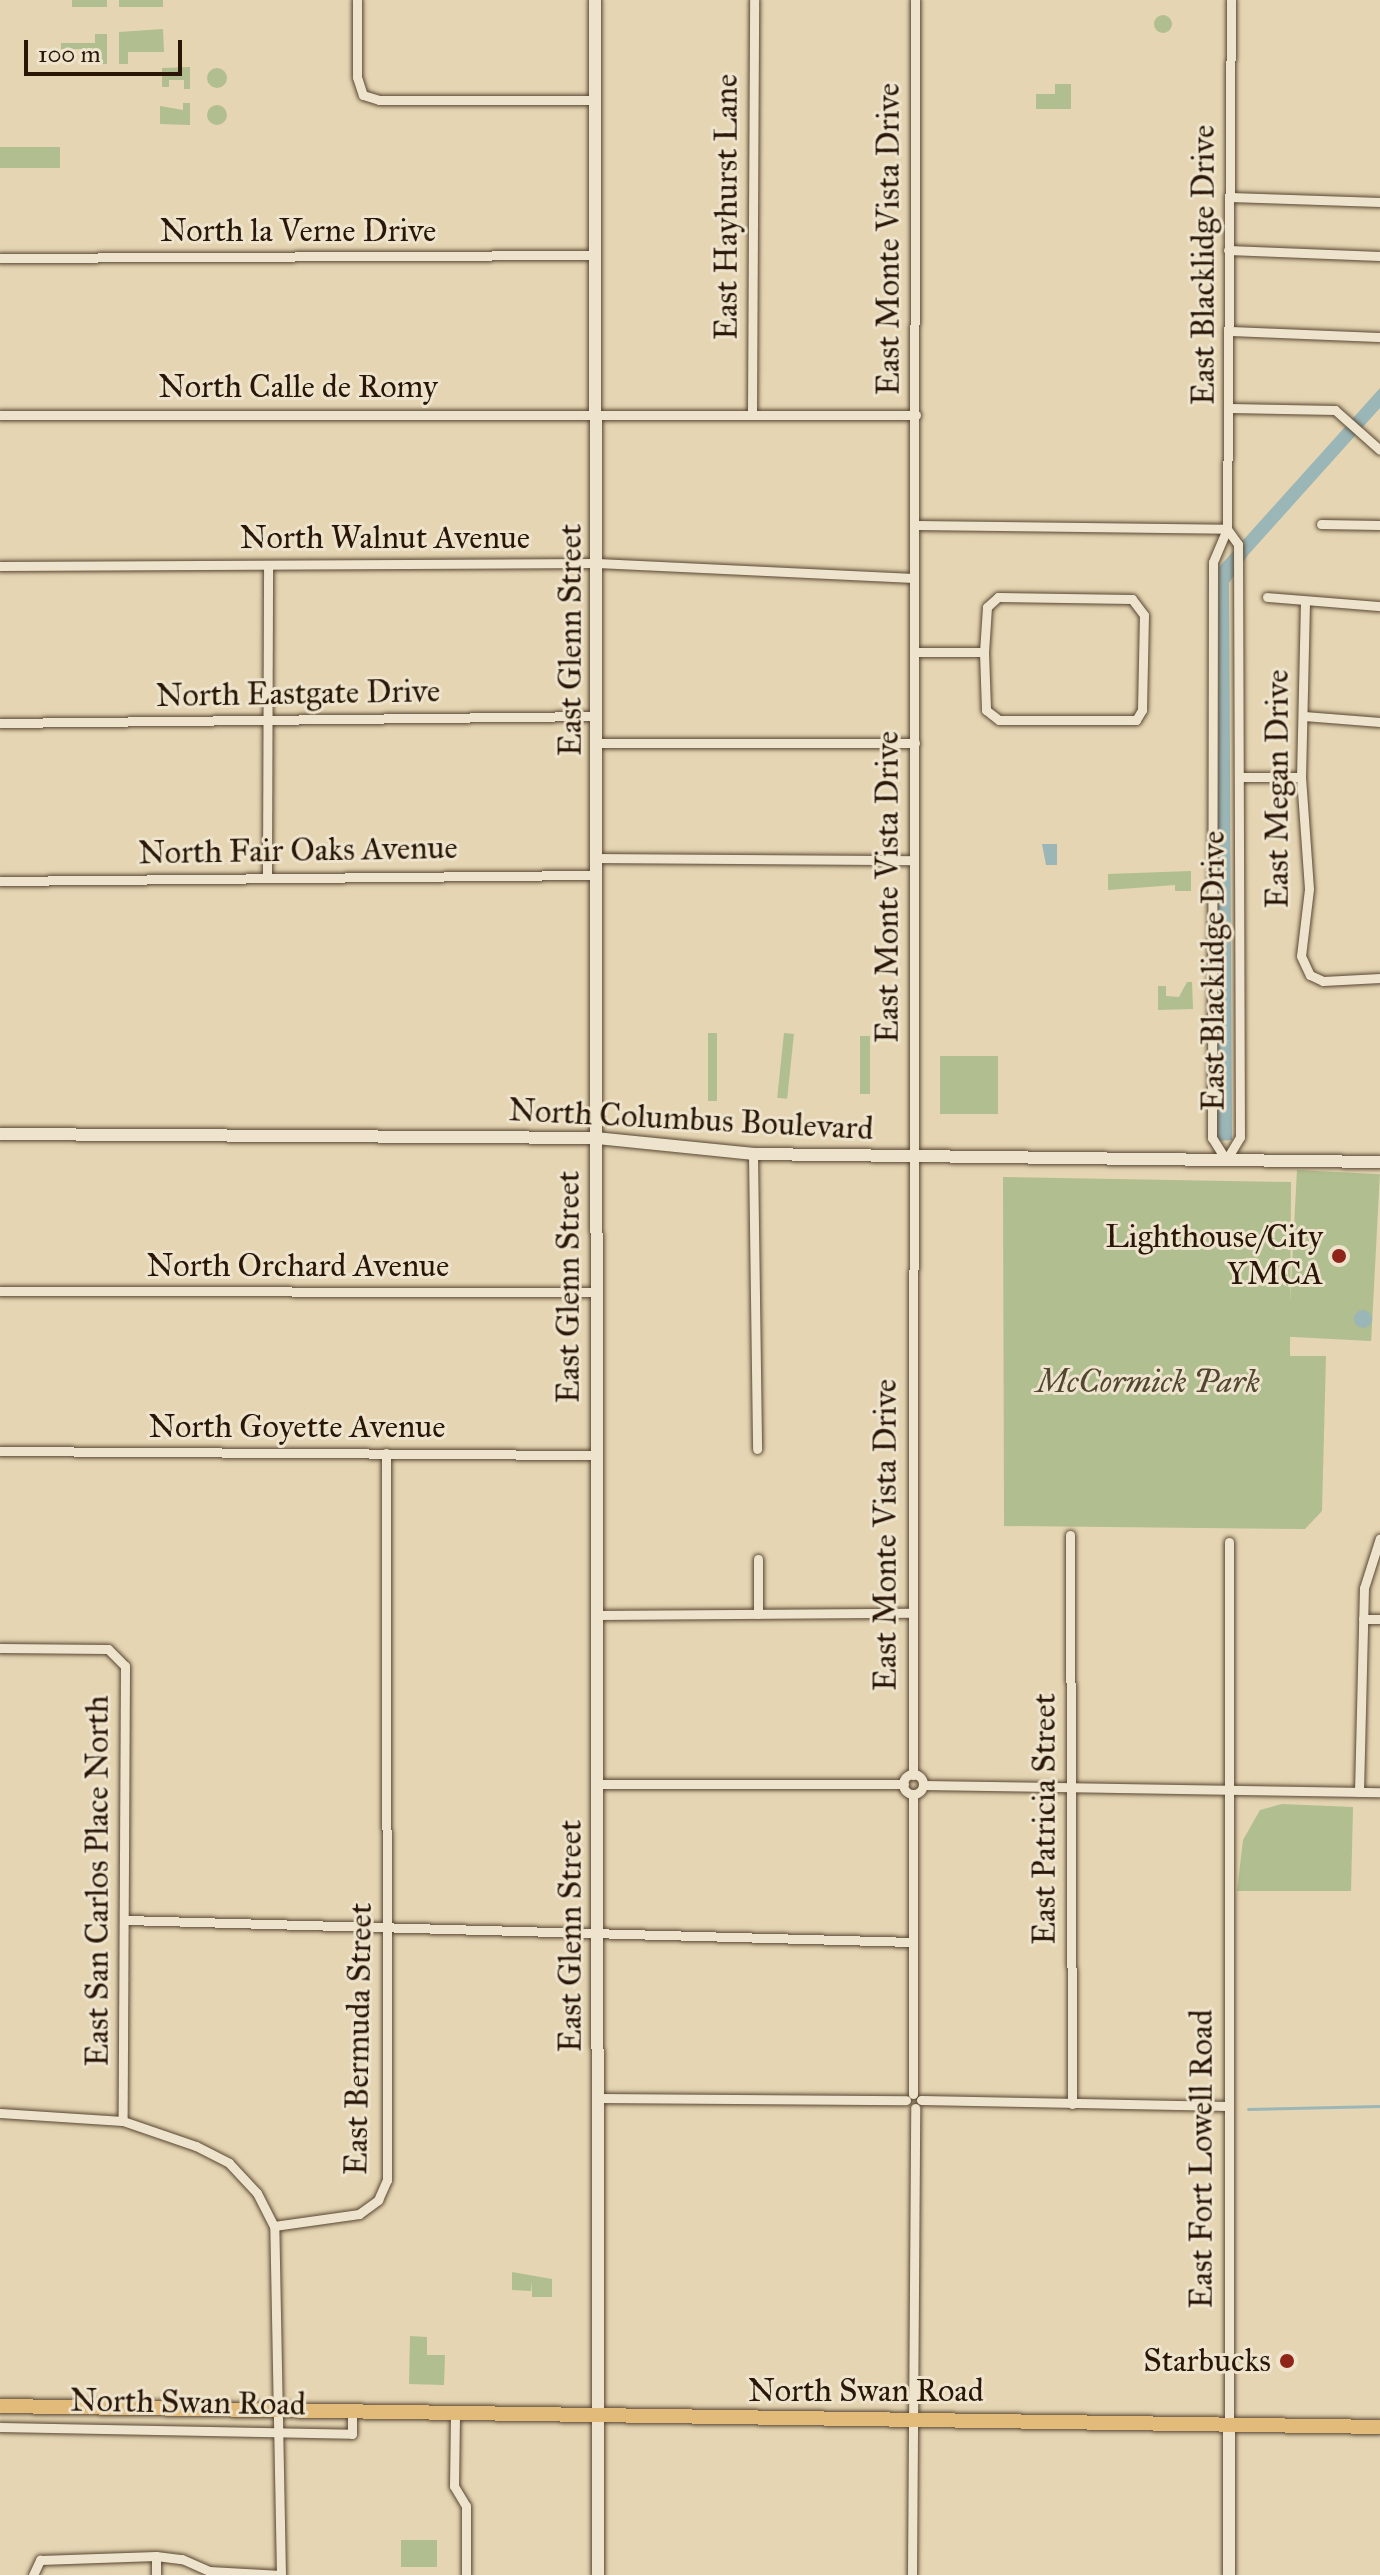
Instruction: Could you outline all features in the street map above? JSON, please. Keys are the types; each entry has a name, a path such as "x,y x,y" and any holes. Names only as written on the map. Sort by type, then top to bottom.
{"main road":[{"name":"North Swan Road","path":"0,2406 598,2418 911,2418 1380,2427"}],"street":[{"path":"357,0 359,98 596,100"},
{"name":"East Glenn Street","path":"595,0 597,743 594,1455 598,2575"},
{"name":"East Hayhurst Lane","path":"752,414 754,0"},
{"name":"East Monte Vista Drive","path":"913,1775 915,0"},
{"name":"East Blacklidge Drive","path":"1227,529 1238,544 1239,581 1240,1137 1226,1160 1212,1138 1213,562 1227,529 1231,0"},
{"path":"1230,197 1380,202"},
{"path":"1228,250 1380,256"},
{"name":"North la Verne Drive","path":"0,258 596,255"},
{"path":"1229,331 1380,337"},
{"path":"1230,408 1335,410 1366,433 1380,450"},
{"name":"North Calle de Romy","path":"0,415 597,412 916,415"},
{"path":"1321,524 1380,525"},
{"path":"916,525 1227,529"},
{"name":"North Walnut Avenue","path":"0,566 597,563 914,578"},
{"path":"267,876 268,565"},
{"path":"998,597 1132,599 1144,615 1142,710 1136,720 999,720 986,710 984,652 987,607 998,597"},
{"path":"1267,597 1380,606"},
{"name":"East Megan Drive","path":"1305,602 1301,777 1309,889 1301,956 1310,975 1323,981 1380,978"},
{"path":"915,652 984,652"},
{"name":"North Eastgate Drive","path":"0,723 597,716"},
{"path":"1304,716 1380,722"},
{"path":"597,743 915,743"},
{"path":"1240,777 1301,777"},
{"path":"596,858 914,860"},
{"name":"North Fair Oaks Avenue","path":"0,881 596,875"},
{"name":"North Columbus Boulevard","path":"0,1134 596,1138 753,1154 1380,1162"},
{"path":"753,1154 757,1449"},
{"name":"North Orchard Avenue","path":"0,1291 595,1292"},
{"name":"North Goyette Avenue","path":"0,1451 594,1455"},
{"name":"East Bermuda Street","path":"274,2226 359,2214 378,2200 387,2180 386,1453"},
{"name":"East Patricia Street","path":"1070,1535 1072,2104"},
{"path":"1359,1792 1365,1573 1380,1538"},
{"path":"1226,1790 1229,1542"},
{"path":"758,1559 758,1614"},
{"path":"596,1615 912,1613"},
{"path":"1363,1619 1380,1619"},
{"name":"East San Carlos Place North","path":"0,1648 108,1649 125,1666 123,2121"},
{"path":"597,1784 904,1784 913,1775 923,1785 1071,1790 1380,1792"},
{"path":"904,1784 913,1794 912,2575"},
{"path":"913,1794 923,1785"},
{"name":"East Fort Lowell Road","path":"1226,1790 1229,2575"},
{"path":"125,1920 912,1942"},
{"path":"598,2098 1228,2106"},
{"path":"0,2113 123,2121 196,2146 229,2163 257,2193 274,2226 281,2575 218,2572 156,2556 40,2560 32,2552"},
{"name":"North Swan Road","path":"0,2427 352,2434 352,2412"},
{"path":"455,2415 454,2486 466,2506 466,2575"},
{"path":"156,2556 156,2575"},
{"path":"33,2575 40,2560"}],"green space":[{"path":"72,0 107,0 107,7 72,7"},
{"path":"119,0 163,0 163,7 119,7"},
{"path":"1163,15 1172,24 1163,33 1154,24"},
{"path":"163,29 164,52 128,52 128,64 119,64 119,32"},
{"path":"95,34 107,34 107,64 99,64 99,49 61,49 61,43 95,43"},
{"path":"190,67 190,89 184,89 184,80 169,80 169,87 162,87 162,68"},
{"path":"217,68 224,71 227,78 224,85 217,88 210,85 207,78 210,71"},
{"path":"1055,84 1071,84 1071,109 1036,109 1036,94 1055,94"},
{"path":"183,103 190,103 190,125 160,124 160,106 183,110"},
{"path":"217,105 224,108 227,115 224,122 217,125 210,122 207,115 210,108"},
{"path":"0,147 60,147 60,168 0,168"},
{"path":"1191,871 1191,891 1175,891 1175,885 1108,890 1108,874"},
{"path":"1187,982 1192,982 1193,1009 1158,1010 1158,986 1166,986 1166,996 1179,997"},
{"path":"708,1033 717,1033 717,1101 708,1101"},
{"path":"784,1033 794,1034 787,1099 777,1098"},
{"path":"860,1036 870,1036 870,1094 860,1094"},
{"path":"940,1056 998,1056 998,1114 940,1114"},
{"name":"Lighthouse/City YMCA","path":"1297,1170 1380,1174 1371,1341 1288,1337"},
{"name":"McCormick Park","path":"1003,1177 1291,1182 1290,1356 1326,1356 1322,1511 1305,1529 1004,1526"},
{"path":"1282,1804 1353,1807 1351,1891 1237,1891 1243,1840 1260,1810"},
{"path":"512,2272 552,2279 552,2297 532,2297 532,2282 531,2291 512,2290"},
{"path":"410,2336 427,2337 427,2355 445,2355 444,2385 409,2384"},
{"path":"401,2540 437,2540 437,2567 401,2567"}],"water":[{"path":"1380,388 1380,408 1248,555 1229,583 1232,1140 1217,1141 1219,567"},
{"path":"1042,844 1057,844 1057,865 1046,865"},
{"path":"1363,1310 1372,1319 1363,1328 1354,1319"}],"waterway":[{"path":"1248,2109 1380,2106"}],"place":[{"name":"Lighthouse/City YMCA","path":"1339,1256"},
{"name":"Starbucks","path":"1287,2361"}]}
